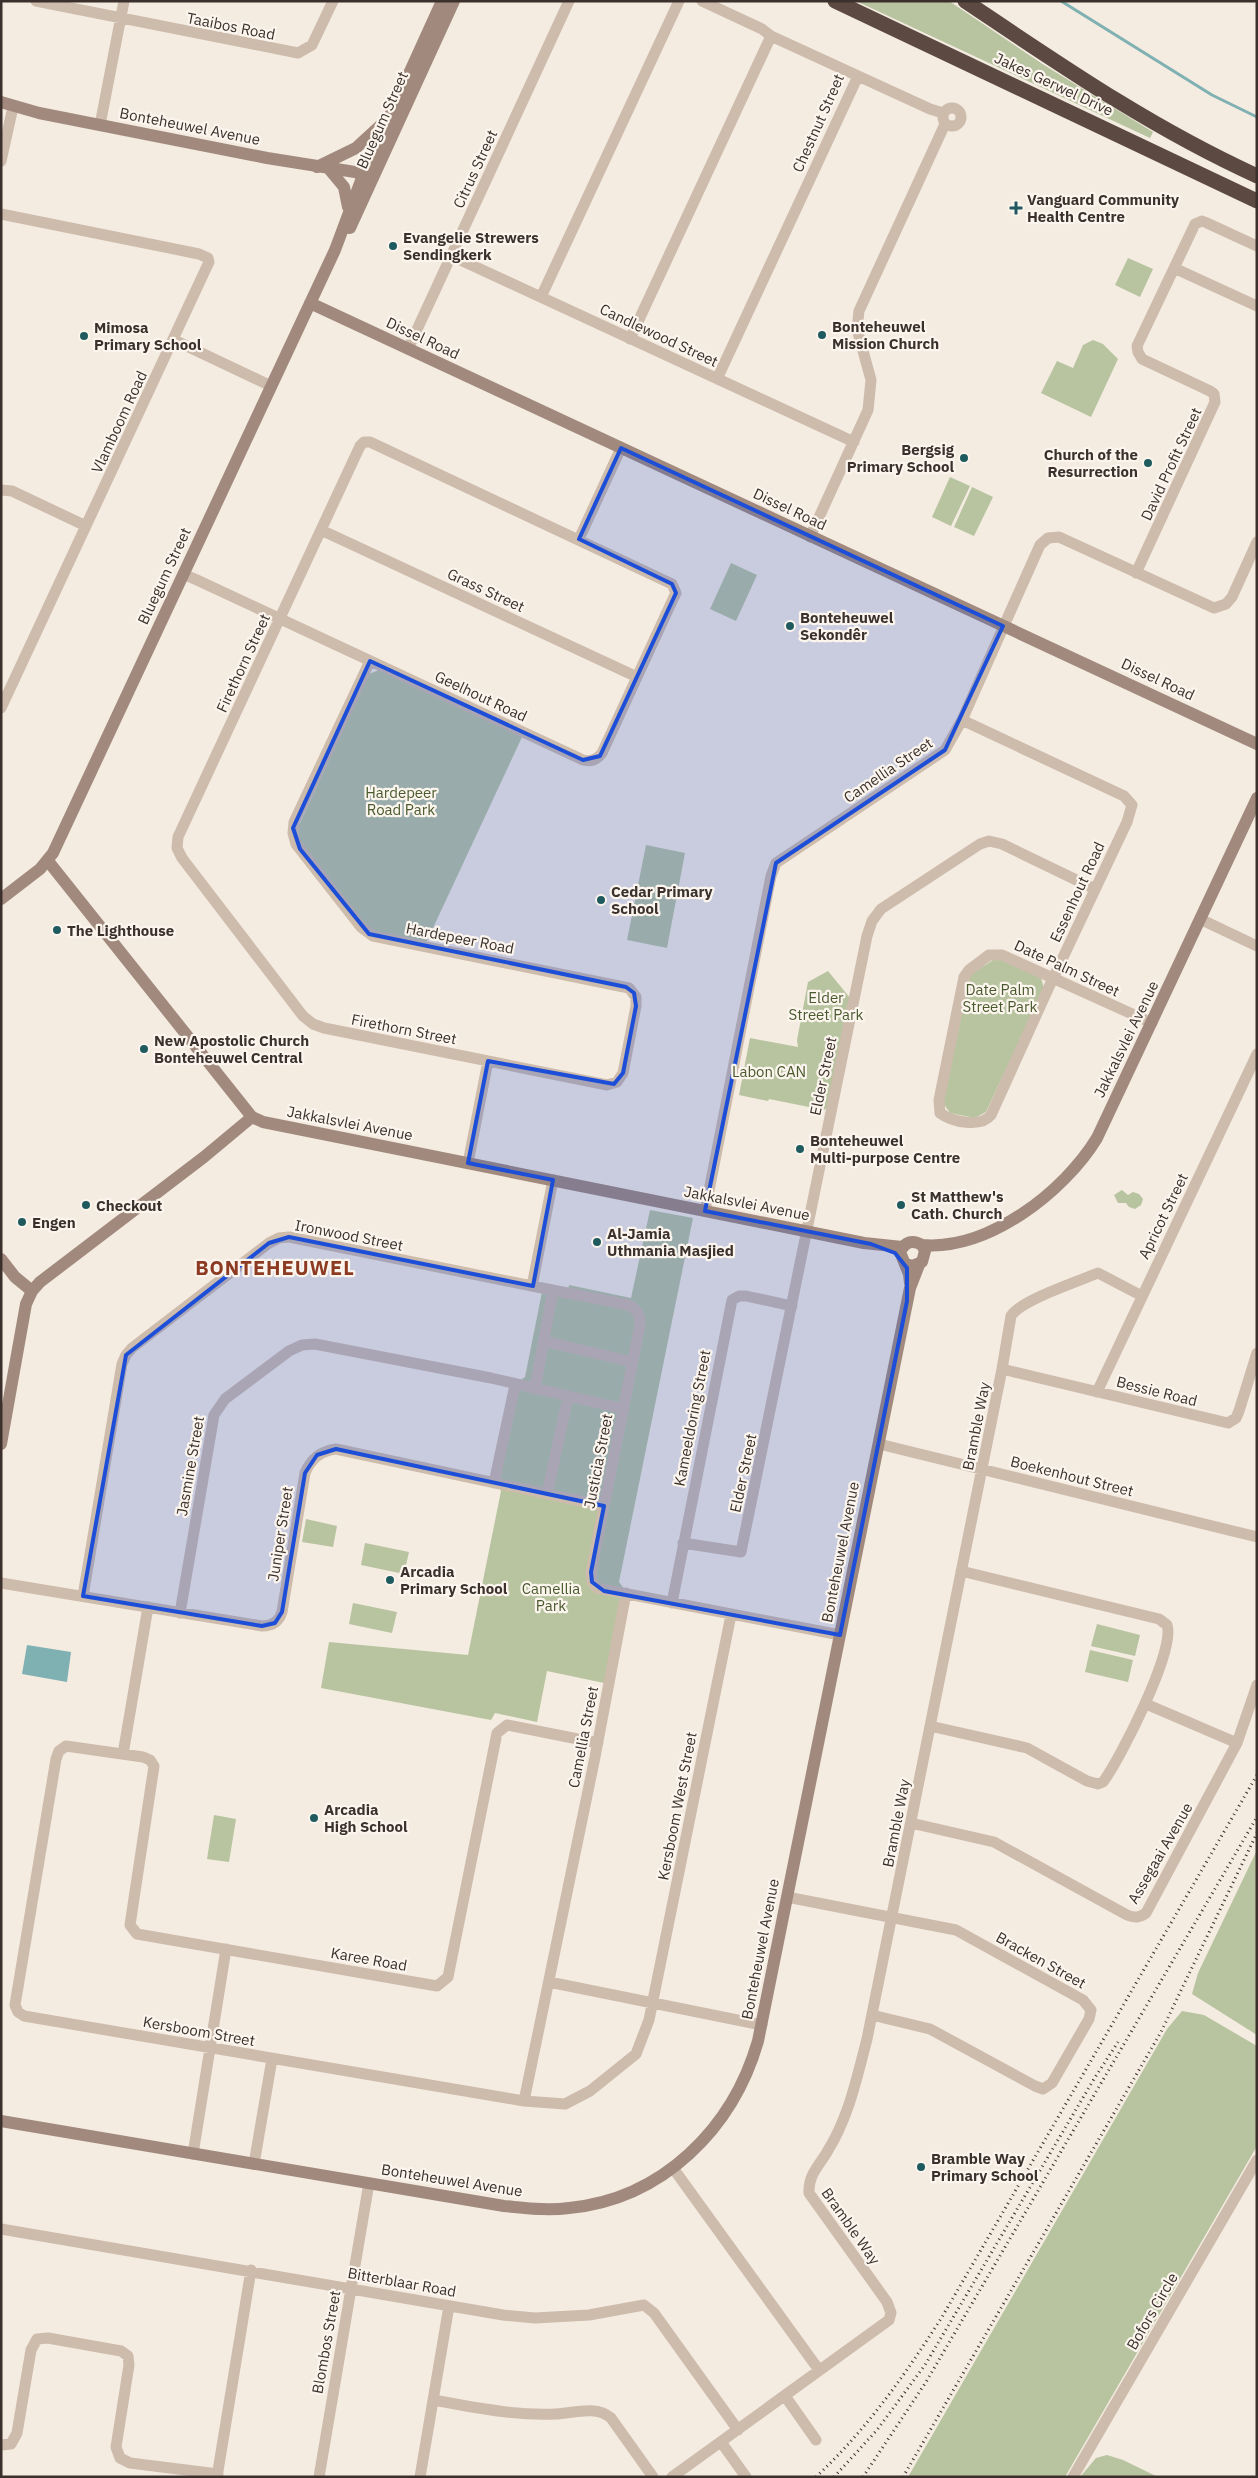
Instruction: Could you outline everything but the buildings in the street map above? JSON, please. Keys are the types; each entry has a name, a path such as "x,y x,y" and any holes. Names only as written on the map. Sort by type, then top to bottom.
{"highway":[{"name":"Jakes Gerwel Drive","path":"835,1 1257,200"},
{"name":"Jakes Gerwel Drive","path":"966,1 1105,95 1149,122 1187,143 1257,176"}],"street":[{"name":"Taaibos Road","path":"36,1 120,20 298,53 312,45 333,1"},
{"path":"100,125 124,1"},
{"name":"Bluegum Street","path":"335,250 347,233 389,117 442,1"},
{"name":"Bluegum Street","path":"1,899 48,861 335,250 348,212 368,176 454,1"},
{"name":"Citrus Street","path":"408,349 569,1"},
{"path":"541,297 679,1"},
{"path":"630,339 771,36 762,29 702,1"},
{"name":"Chestnut Street","path":"717,379 858,76 771,36"},
{"path":"810,537 868,410 871,388 869,371 858,335 859,311 944,119 930,109 858,76"},
{"path":"1,161 7,104"},
{"name":"Bonteheuwel Avenue","path":"7,104 100,125 368,176"},
{"path":"348,212 346,192 323,168 362,143 389,117"},
{"name":"Vlamboom Road","path":"1,214 199,254 208,258 205,272 174,340 1,708"},
{"path":"1257,246 1207,223 1198,222 1192,228 1174,268 1257,306"},
{"name":"Candlewood Street","path":"452,256 854,442"},
{"name":"David Profit Street","path":"1136,573 1215,402 1214,394 1210,391 1142,359 1138,352 1138,346 1174,268"},
{"name":"Dissel Road","path":"310,303 1257,744"},
{"path":"174,340 272,386"},
{"name":"Firethorn Street","path":"488,1061 324,1028 313,1024 304,1016 178,851 178,837 360,446 367,441 579,539 672,584 675,588"},
{"path":"579,539 621,448"},
{"path":"1,490 12,491 86,526"},
{"name":"Grass Street","path":"321,530 638,677"},
{"name":"Camellia Street","path":"705,1211 771,876 776,863 940,754 950,743 1040,545 1048,538 1059,537 1207,606 1219,608 1232,597 1257,542"},
{"name":"Geelhout Road","path":"183,574 587,761 597,759 602,753 673,599 675,588"},
{"name":"Hardepeer Road","path":"370,661 293,828 296,844 361,927 377,937 626,987 632,990 636,997 636,1006 622,1073 620,1080 614,1084 607,1085 488,1061"},
{"name":"Essenhout Road","path":"940,1113 948,1118 979,1124 988,1119 1127,822 1132,805 1130,800 962,720"},
{"name":"Jakkalsvlei Avenue","path":"921,1261 962,1240 1002,1225 1031,1209 1074,1170 1097,1138 1257,798"},
{"name":"Elder Street","path":"683,1543 741,1552 867,936 872,921 881,909 980,844 989,841 1002,844 1095,889"},
{"path":"1,1444 23,1317 32,1291 40,1282 252,1118 48,861"},
{"path":"1200,919 1257,946"},
{"name":"Date Palm Street","path":"940,1113 939,1100 962,984 969,970 989,955 996,954 1152,1023"},
{"name":"Apricot Street","path":"1098,1392 1256,1057"},
{"path":"468,1163 488,1061"},
{"name":"Jakkalsvlei Avenue","path":"252,1118 263,1122 870,1244 903,1256"},
{"path":"532,1286 553,1180"},
{"name":"Ironwood Street","path":"83,1596 126,1355 279,1238 289,1238 629,1305 636,1310"},
{"name":"Jakkalsvlei Avenue","path":"922,1245 937,1246 962,1240"},
{"path":"912,1241 922,1245 925,1251 921,1261 912,1266 903,1256 912,1241"},
{"name":"Bonteheuwel Avenue","path":"903,1256 910,1288"},
{"path":"1,1260 15,1277 32,1291"},
{"name":"Bonteheuwel Avenue","path":"1,2121 504,2206 541,2210 596,2203 621,2196 653,2181 674,2168 711,2133 737,2097 751,2065 762,2025 910,1288 921,1261"},
{"name":"Bramble Way","path":"672,2477 889,2320 891,2313 888,2302 809,2193 809,2181 829,2149 847,2112 872,2015 1002,1369 1011,1316 1015,1310 1098,1273 1142,1296"},
{"path":"534,1389 553,1290"},
{"name":"Kameeldoring Street","path":"672,1603 732,1300 739,1296 746,1296 792,1306"},
{"name":"Justicia Street","path":"626,1594 604,1591 597,1588 592,1582 591,1572 640,1325 636,1310"},
{"path":"543,1341 633,1362"},
{"name":"Jasmine Street","path":"180,1613 214,1415 225,1399 289,1351 302,1345 315,1344 491,1378 624,1409"},
{"name":"Bessie Road","path":"1002,1369 1228,1423 1236,1418 1239,1411 1257,1353"},
{"path":"515,1385 494,1483 604,1506"},
{"path":"547,1494 568,1396"},
{"name":"Boekenhout Street","path":"879,1444 1257,1537"},
{"name":"Juniper Street","path":"1,1583 271,1626 278,1620 282,1612 305,1473 310,1463 323,1452 336,1450 494,1483"},
{"path":"930,1726 1027,1748 1087,1781 1098,1784 1103,1782 1110,1773 1146,1704 1168,1637 1169,1630 1164,1622 961,1571"},
{"path":"626,1594 840,1635"},
{"name":"Camellia Street","path":"524,2101 598,1743 626,1594"},
{"path":"123,1754 148,1607"},
{"name":"Kersboom West Street","path":"652,2003 731,1615"},
{"name":"Assegaai Avenue","path":"911,1823 994,1842 1127,1915 1137,1918 1146,1913 1238,1743 1257,1685"},
{"path":"1146,1704 1238,1743"},
{"name":"Karee Road","path":"123,1754 146,1758 153,1763 155,1770 130,1925 137,1934 437,1986 448,1977 497,1734 507,1725 598,1743"},
{"name":"Kersboom Street","path":"123,1754 70,1745 62,1748 57,1755 15,2005 18,2012 24,2016 524,2101 565,2104 590,2091 636,2054 649,2020 652,2003"},
{"name":"Bracken Street","path":"787,1897 947,1928 965,1934 1083,2000 1091,2010 1089,2019 1052,2083 1043,2088 1035,2086 930,2029 872,2015"},
{"path":"193,2154 226,1949"},
{"path":"549,1982 762,2025"},
{"path":"254,2164 272,2059"},
{"name":"Bofors Circle","path":"1073,2477 1257,2160"},
{"path":"674,2168 819,2370"},
{"name":"Blombos Street","path":"319,2477 369,2183"},
{"name":"Bitterblaar Road","path":"1,2229 251,2270 449,2306 535,2318 589,2315 644,2305 654,2314 738,2430"},
{"path":"1,2445 10,2444 17,2432 31,2350 37,2339 48,2338 121,2351 128,2356 129,2365 116,2447 120,2458 130,2463 217,2475 251,2270"},
{"path":"420,2477 449,2306"},
{"path":"785,2396 816,2440"},
{"path":"433,2400 502,2412 554,2414 594,2410 603,2412 611,2418 653,2477"},
{"path":"720,2442 746,2477"}],"highlighted area":[{"path":"621,448 1003,626 945,750 776,863 705,1211 871,1244 895,1253 907,1268 907,1301 840,1635 604,1591 592,1582 591,1572 604,1506 336,1449 317,1455 305,1473 282,1612 275,1623 262,1626 83,1596 126,1355 269,1243 289,1237 533,1286 553,1180 468,1163 488,1061 614,1084 623,1073 636,1006 634,993 626,987 369,934 300,849 293,828 370,661 583,760 600,756 676,593 672,584 579,539"}],"green space":[{"path":"856,1 949,1 1044,65 1153,132 1150,138"},
{"path":"1128,258 1153,269 1140,297 1115,285"},
{"path":"1093,340 1103,344 1118,359 1091,417 1041,393 1057,361 1073,368 1083,345"},
{"path":"950,477 970,486 951,526 932,517"},
{"path":"972,487 993,497 974,536 954,527"},
{"path":"731,563 757,575 736,621 710,609"},
{"name":"Hardepeer Road Park","path":"379,670 523,735 426,943 378,934 365,926 298,839 299,825 369,674"},
{"path":"646,845 685,853 667,948 627,940"},
{"name":"Date Palm Street Park","path":"993,960 1001,960 1041,978 1044,988 986,1112 975,1118 950,1113 943,1103 970,975"},
{"name":"Elder Street Park","path":"828,971 850,998 828,1107 824,1110 739,1095 750,1038 798,1047 797,1040 808,982"},
{"path":"1122,1190 1128,1195 1133,1192 1139,1194 1143,1199 1141,1205 1135,1209 1129,1207 1126,1203 1118,1203 1114,1195"},
{"name":"Camellia Park","path":"650,1210 693,1218 619,1582 628,1594 604,1683 547,1671 537,1722 495,1713 491,1720 321,1688 329,1642 468,1655 501,1491 495,1479 514,1385 525,1377 543,1287 568,1291 569,1285 631,1298"},
{"path":"306,1519 337,1526 333,1547 302,1542"},
{"path":"365,1543 409,1552 404,1574 361,1565"},
{"path":"353,1603 397,1612 392,1633 349,1624"},
{"path":"1097,1624 1140,1635 1135,1656 1091,1646"},
{"path":"1090,1650 1133,1660 1128,1682 1085,1672"},
{"path":"214,1815 236,1819 229,1862 207,1859"},
{"path":"1257,1850 1257,2035 1192,1994 1198,1973"},
{"path":"1182,2011 1204,2015 1257,2046 1257,2146 1065,2477 908,2477 1167,2029"},
{"path":"1107,2455 1123,2460 1158,2477 1080,2477 1096,2458"}],"water":[{"path":"27,1645 71,1652 67,1682 22,1674"}],"waterway":[{"path":"1061,1 1212,95 1257,117"}],"railway":[{"path":"816,2477 869,2421 914,2360 942,2317 1257,1775"},
{"path":"863,2477 926,2382 1257,1817"},
{"path":"903,2477 1161,2032 1257,1833"},
{"path":"834,2477 877,2430 925,2365 1094,2079 1118,2042"}],"place":[{"name":"Vanguard Community Health Centre","path":"1016,208"},
{"name":"Evangelie Strewers Sendingkerk","path":"393,246"},
{"name":"Bonteheuwel Mission Church","path":"822,335"},
{"name":"Mimosa Primary School","path":"84,336"},
{"name":"Bergsig Primary School","path":"964,458"},
{"name":"Church of the Resurrection","path":"1148,463"},
{"name":"Bonteheuwel Sekondêr","path":"790,626"},
{"name":"Cedar Primary School","path":"601,900"},
{"name":"The Lighthouse","path":"57,930"},
{"name":"New Apostolic Church Bonteheuwel Central","path":"144,1049"},
{"name":"Bonteheuwel Multi-purpose Centre","path":"800,1149"},
{"name":"Checkout","path":"86,1205"},
{"name":"St Matthew's Cath. Church","path":"901,1205"},
{"name":"Engen","path":"22,1222"},
{"name":"Al-Jamia Uthmania Masjied","path":"597,1242"},
{"name":"Arcadia Primary School","path":"390,1580"},
{"name":"Arcadia High School","path":"314,1818"},
{"name":"Bramble Way Primary School","path":"921,2167"}],"district":[{"name":"BONTEHEUWEL","path":"275,1267"}],"park label":[{"name":"Labon CAN","path":"769,1071"}]}
